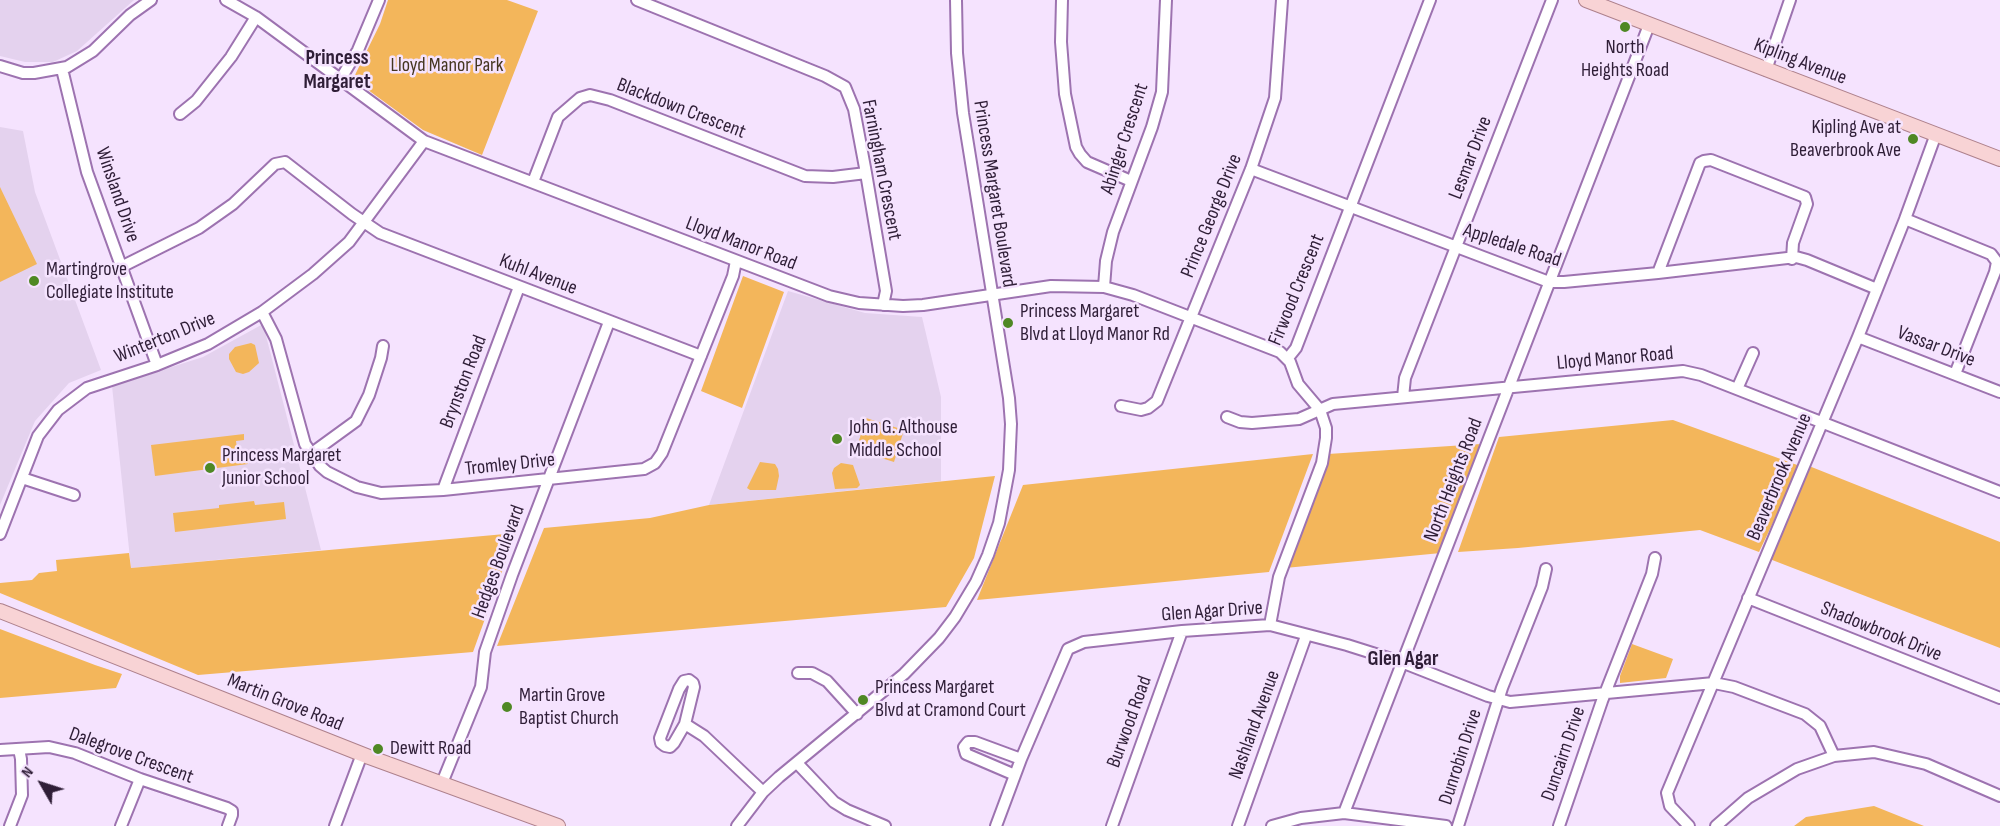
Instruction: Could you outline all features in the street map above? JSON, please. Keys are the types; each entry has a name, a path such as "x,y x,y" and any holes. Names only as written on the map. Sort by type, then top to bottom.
{"main road":[{"name":"Kipling Avenue","path":"1587,0 2000,159"},
{"name":"Martin Grove Road","path":"0,611 362,754 558,826"}],"street":[{"path":"0,66 34,73 62,69 84,58 130,15 151,0"},
{"name":"Lloyd Manor Road","path":"226,0 256,17 424,141 829,296 883,305 922,305 1051,286 1104,286 1277,350 1288,358"},
{"path":"340,80 358,50 379,0"},
{"name":"Farningham Crescent","path":"637,0 825,76 845,87 851,100 866,173 886,291 883,305"},
{"name":"Princess Margaret Boulevard","path":"737,826 764,792 904,674 939,638 976,582 997,531 1010,470 1011,424 1009,399 963,113 957,53 956,0"},
{"path":"1062,0 1061,42 1065,94 1076,147 1080,154 1095,166 1131,181"},
{"name":"Abinger Crescent","path":"1104,286 1109,246 1152,127 1162,92 1166,0"},
{"name":"Prince George Drive","path":"1121,406 1141,410 1157,401 1251,169 1275,98 1282,0"},
{"name":"Firwood Crescent","path":"1320,410 1298,384 1288,358 1296,348 1430,0"},
{"name":"Lesmar Drive","path":"1403,397 1405,378 1552,0"},
{"path":"1766,70 1790,0"},
{"path":"180,114 196,102 231,57 256,17"},
{"name":"North Heights Road","path":"1344,813 1404,663 1548,282 1649,25"},
{"name":"Winsland Drive","path":"62,69 87,172 158,365"},
{"name":"Blackdown Crescent","path":"533,183 558,117 580,98 590,95 610,100 805,176 833,177 866,173"},
{"name":"Beaverbrook Avenue","path":"1689,826 1670,806 1667,793 1823,423 1905,219 1936,134"},
{"name":"Winterton Drive","path":"0,534 44,426 64,404 95,384 158,365 208,345 262,312 313,274 349,242 424,141"},
{"path":"1658,273 1700,164 1711,160 1805,197 1806,204 1792,243 1792,259"},
{"name":"Kuhl Avenue","path":"123,266 199,228 233,204 280,161 289,163 302,176 380,232 701,356"},
{"name":"Appledale Road","path":"1251,169 1548,282 1658,273 1796,257 1877,289"},
{"path":"1905,219 1991,254 1997,262 1955,374"},
{"name":"Tromley Drive","path":"262,312 276,339 305,444 327,472 366,490 388,493 443,490 644,469 655,464 662,453 733,276 736,261"},
{"name":"Brynston Road","path":"443,490 519,287"},
{"name":"Hedges Boulevard","path":"442,783 481,687 485,652 548,479 609,322"},
{"name":"Vassar Drive","path":"1858,337 2000,392"},
{"path":"312,453 356,421 369,395 383,346"},
{"path":"1737,389 1754,353"},
{"name":"Lloyd Manor Road","path":"1227,417 1239,422 1299,419 1333,404 1673,371 1701,375 2000,492"},
{"path":"1490,389 1502,405"},
{"path":"1270,625 1279,577 1322,463 1326,428 1320,410"},
{"path":"22,478 74,495"},
{"name":"Duncairn Drive","path":"1559,826 1605,695 1652,574 1655,558"},
{"name":"Dunrobin Drive","path":"1458,826 1467,792 1542,587 1546,569"},
{"name":"Shadowbrook Drive","path":"1748,598 2000,698"},
{"name":"Glen Agar Drive","path":"996,826 1021,759 1068,649 1084,642 1182,631 1270,625 1404,663 1499,700 1517,703 1714,683 1734,687 1805,714 1820,726 1834,756"},
{"name":"Burwood Road","path":"1112,826 1182,631"},
{"name":"Nashland Avenue","path":"1238,826 1306,636"},
{"path":"798,673 812,673 827,681 856,714"},
{"path":"689,680 694,687 685,724 678,739 670,747 661,743 660,738 679,689 684,681 689,680"},
{"path":"685,724 704,736 764,792"},
{"path":"1016,775 966,754 964,747 968,742 975,742 1021,759"},
{"name":"Dalegrove Crescent","path":"0,750 42,747 60,749 112,766 140,779 232,811 228,826"},
{"path":"10,826 22,795 19,749"},
{"path":"1716,826 1748,798 1797,769 1834,756 1874,752 1926,764 2000,796"},
{"path":"335,826 362,754"},
{"path":"796,763 834,802 885,826"},
{"path":"121,826 140,779"},
{"path":"1272,826 1301,818 1344,813 1446,826"}],"shaded area":[{"path":"0,0 134,0 77,51 53,62 25,62 0,56"},
{"name":"Martingrove Collegiate Institute","path":"0,127 23,131 35,192 101,370 69,383 35,421 0,505"},
{"name":"John G. Althouse Middle School","path":"788,291 865,313 922,317 941,397 941,481 709,505"},
{"name":"Princess Margaret Junior School","path":"263,324 321,550 131,568 112,386 203,357"}],"green space":[{"name":"Lloyd Manor Park","path":"388,0 507,0 538,11 482,155 423,130 353,79 380,24"},
{"path":"0,187 37,264 0,282"},
{"path":"743,276 784,292 742,408 701,391"},
{"path":"251,343 255,345 259,363 249,372 243,374 236,372 229,359 229,354 235,347"},
{"path":"866,418 904,430 894,462 856,450"},
{"path":"1673,420 1800,466 1759,552 1700,530 1458,552 1499,437"},
{"path":"244,434 244,440 236,441 238,457 247,457 248,464 155,476 151,445"},
{"path":"1481,444 1441,553 1285,568 1325,470 1328,454"},
{"path":"1313,454 1269,572 977,600 1023,485"},
{"path":"760,462 775,464 778,469 776,490 747,488"},
{"path":"841,463 853,465 860,485 857,488 835,489 832,473 834,468"},
{"path":"1809,466 2000,542 2000,648 1767,558"},
{"path":"995,476 974,558 946,607 497,646 544,528 650,518 709,505"},
{"path":"254,501 255,505 284,502 286,519 175,532 173,513"},
{"path":"516,533 473,652 198,675 0,593 0,583 32,580 39,573 57,571 56,560 129,553 131,568"},
{"path":"0,629 122,674 116,688 0,698"},
{"path":"1632,644 1673,659 1666,678 1620,683 1620,676"},
{"path":"1874,806 1924,826 1794,826 1806,817"}],"place":[{"name":"North Heights Road","path":"1625,27"},
{"name":"Kipling Ave at Beaverbrook Ave","path":"1913,139"},
{"name":"Martingrove Collegiate Institute","path":"34,281"},
{"name":"Princess Margaret Blvd at Lloyd Manor Rd","path":"1008,323"},
{"name":"John G. Althouse Middle School","path":"837,439"},
{"name":"Princess Margaret Junior School","path":"210,468"},
{"name":"Princess Margaret Blvd at Cramond Court","path":"863,700"},
{"name":"Martin Grove Baptist Church","path":"507,707"},
{"name":"Dewitt Road","path":"378,749"}],"district":[{"name":"Princess Margaret","path":"337,71"},
{"name":"Glen Agar","path":"1403,660"}]}
